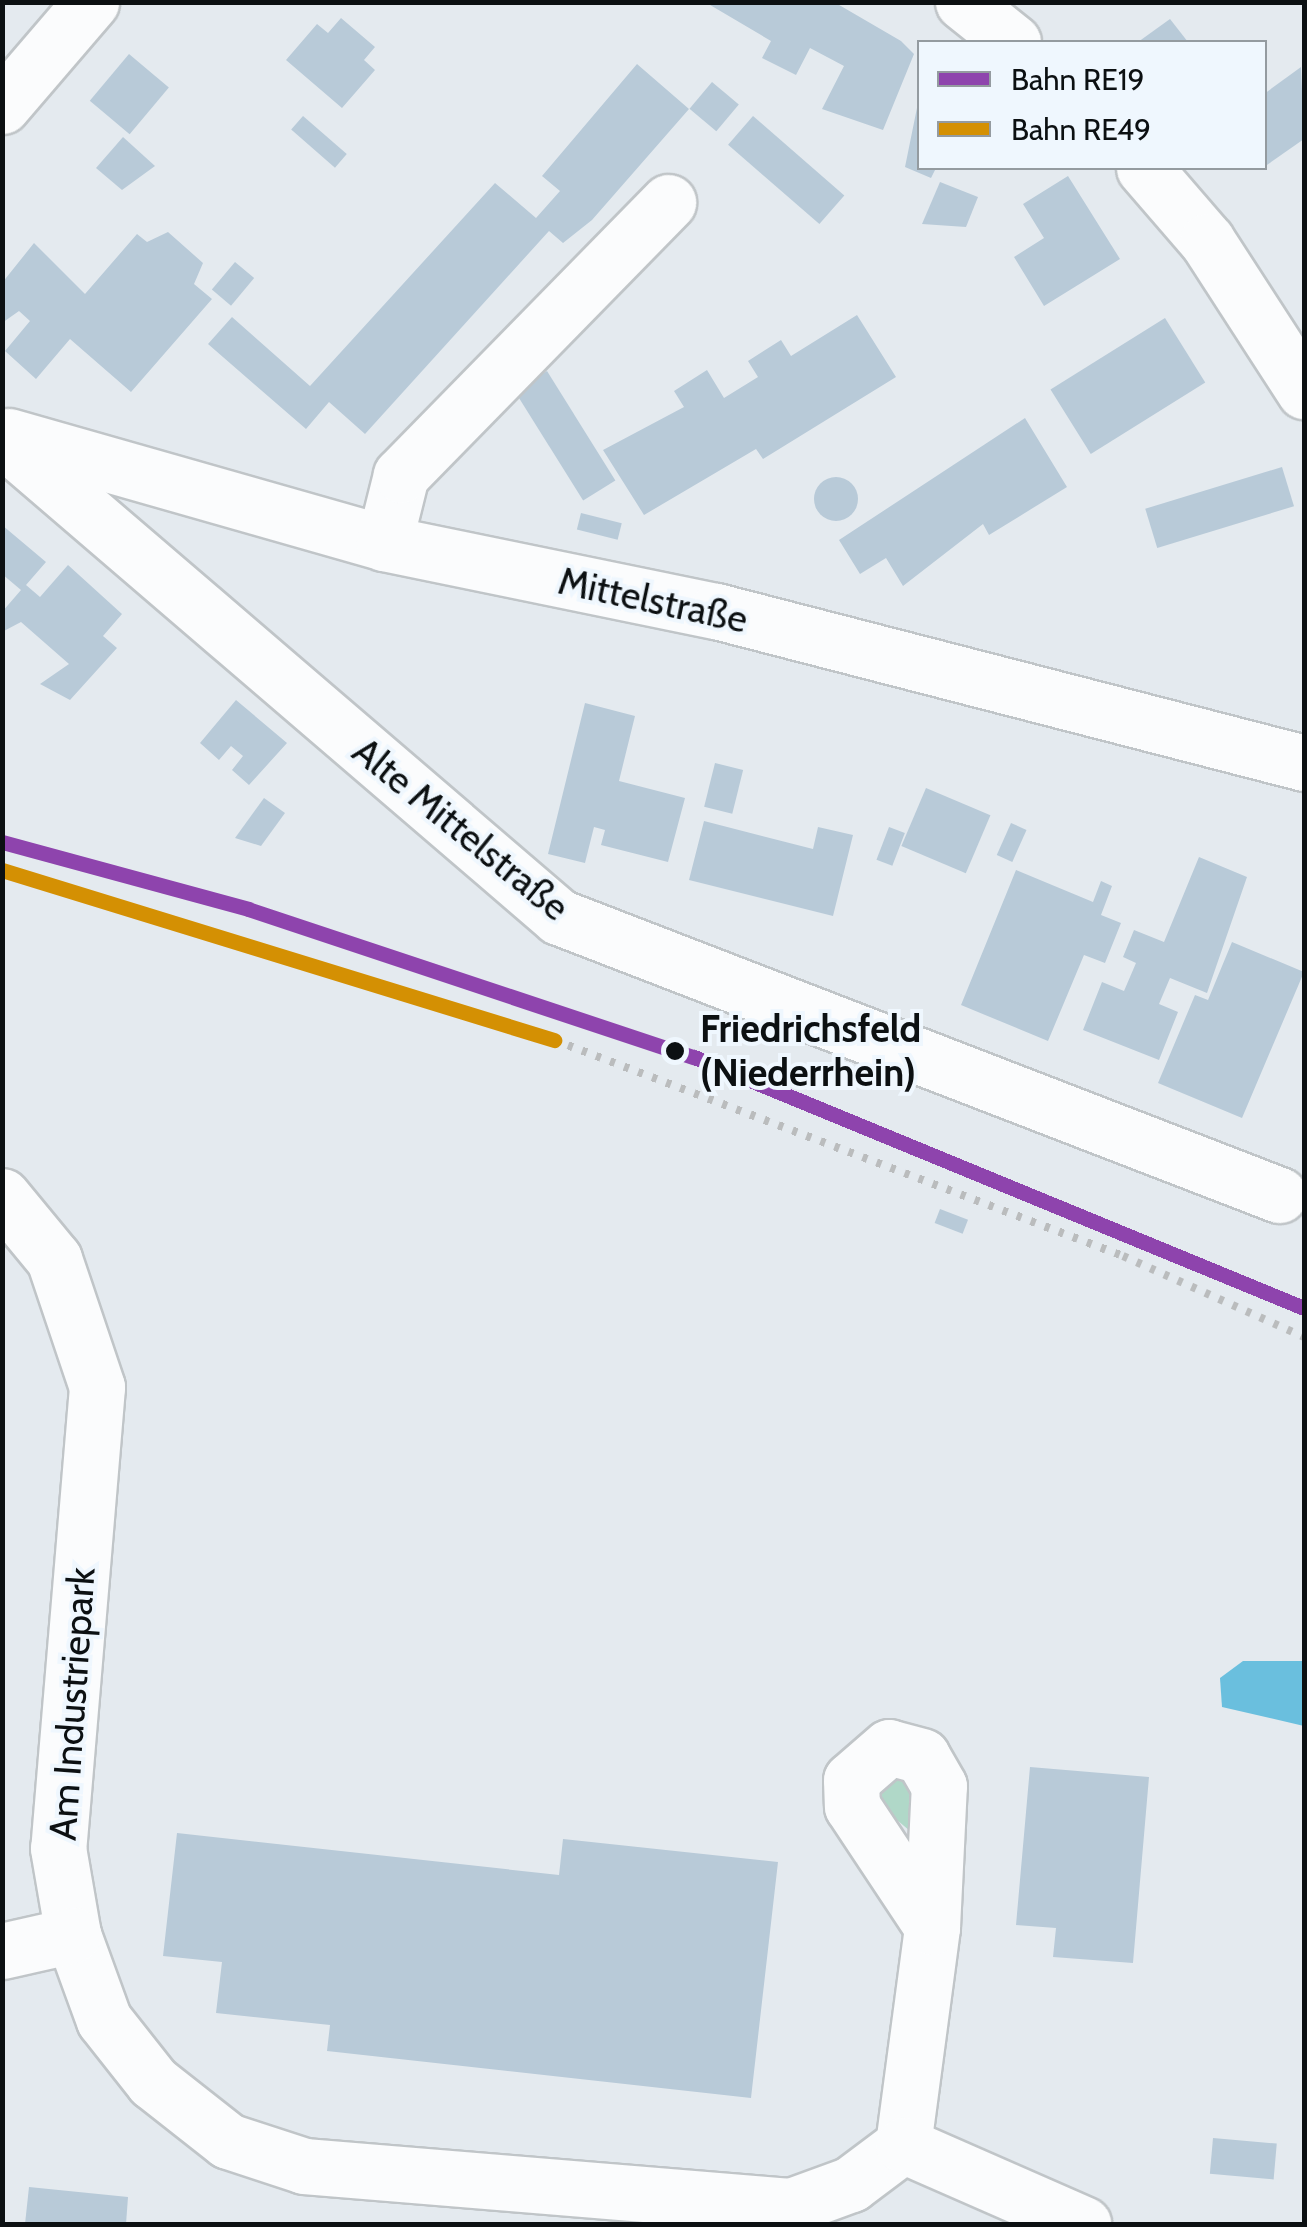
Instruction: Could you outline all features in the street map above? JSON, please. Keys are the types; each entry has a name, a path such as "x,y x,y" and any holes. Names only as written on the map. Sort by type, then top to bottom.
{"street":[{"path":"2,106 91,2"},
{"path":"963,2 1010,40"},
{"path":"1146,170 1207,241 1304,391"},
{"path":"384,543 401,475 668,202"},
{"name":"Mittelstraße","path":"2,436 384,543 716,611 1304,763"},
{"name":"Alte Mittelstraße","path":"2,436 559,917 1279,1195"},
{"name":"Am Industriepark","path":"2,1196 54,1260 97,1386 58,1848 72,1935 104,2020 153,2082 228,2141 304,2166 791,2206 850,2184 903,2145"},
{"path":"932,1927 903,2145 1083,2224"},
{"path":"2,1951 72,1935"}],"green space":[{"path":"886,1774 917,1779 916,1836 879,1805"}],"water":[{"path":"1243,1661 1304,1661 1304,1726 1222,1707 1220,1678"}],"building":[{"path":"705,2 834,2 901,41 914,54 883,130 822,109 844,66 810,48 796,75 762,58 771,41"},
{"path":"341,18 375,47 364,60 375,70 342,108 286,60 317,24 328,33"},
{"path":"1170,19 1186,40 1141,40"},
{"path":"129,54 169,87 130,134 90,101"},
{"path":"637,64 689,109 592,220 563,243 549,231 365,434 329,402 306,429 208,344 232,317 310,386 495,183 536,218 560,191 542,176"},
{"path":"1301,67 1304,139 1267,165 1267,92"},
{"path":"712,82 739,104 716,131 690,109"},
{"path":"917,108 917,170 935,170 931,178 905,167"},
{"path":"303,116 347,154 335,168 291,130"},
{"path":"753,116 844,195 819,224 728,145"},
{"path":"123,137 155,166 122,190 96,168"},
{"path":"1068,176 1120,259 1044,306 1014,257 1044,238 1023,204"},
{"path":"940,182 978,197 966,227 922,224"},
{"path":"168,232 203,263 194,284 212,299 131,392 70,339 36,379 5,351 30,321 19,311 2,323 2,283 34,243 85,294 137,234 147,242"},
{"path":"235,262 254,278 231,306 212,290"},
{"path":"857,315 896,377 763,459 756,449 644,515 603,450 684,407 674,391 707,370 724,398 758,377 748,361 781,340 791,356"},
{"path":"1165,318 1205,382 1091,454 1051,390"},
{"path":"547,371 615,480 583,501 515,391"},
{"path":"1025,418 1067,487 989,535 983,524 903,586 886,558 860,574 839,540"},
{"path":"1282,467 1294,506 1157,548 1145,509"},
{"path":"836,477 851,484 858,499 851,514 836,521 821,514 814,499 821,484"},
{"path":"581,513 622,523 618,540 577,529"},
{"path":"2,525 46,562 26,585 40,597 68,565 122,614 103,636 117,648 70,700 40,684 69,664 21,622 2,632 2,612 21,590 2,574"},
{"path":"236,700 287,743 249,785 232,770 243,756 231,746 219,760 200,743"},
{"path":"585,703 635,716 619,781 685,798 668,862 601,845 605,830 594,827 585,863 548,854"},
{"path":"715,763 743,770 732,814 704,807"},
{"path":"926,788 990,815 966,873 901,846"},
{"path":"264,798 285,813 261,846 235,838"},
{"path":"704,821 813,849 818,827 853,835 833,916 689,880"},
{"path":"1011,823 1027,830 1012,862 997,855"},
{"path":"889,827 905,833 892,866 876,860"},
{"path":"1199,857 1247,877 1207,993 1170,978 1159,1004 1178,1012 1159,1060 1083,1030 1102,982 1124,991 1136,963 1123,957 1134,930 1164,942"},
{"path":"1016,870 1093,902 1101,881 1112,886 1101,915 1121,923 1105,963 1084,955 1048,1041 961,1005"},
{"path":"1232,942 1304,972 1242,1118 1158,1083 1195,995 1208,1000"},
{"path":"940,1209 968,1220 963,1234 935,1223"},
{"path":"1030,1767 1149,1777 1133,1963 1053,1957 1056,1928 1016,1925"},
{"path":"177,1833 559,1875 563,1839 778,1862 751,2098 327,2051 330,2025 216,2013 222,1962 163,1956"},
{"path":"1213,2138 1277,2144 1274,2179 1210,2174"},
{"path":"29,2187 128,2197 126,2224 25,2224"}],"railway":[{"path":"554,1040 1123,1256 1304,1337"}],"rail line":[{"name":"RE19","path":"2,842 248,909 694,1057 1304,1308"},
{"name":"RE49","path":"2,870 554,1040"}],"place":[{"name":"Friedrichsfeld (Niederrhein)","path":"675,1051"}]}
